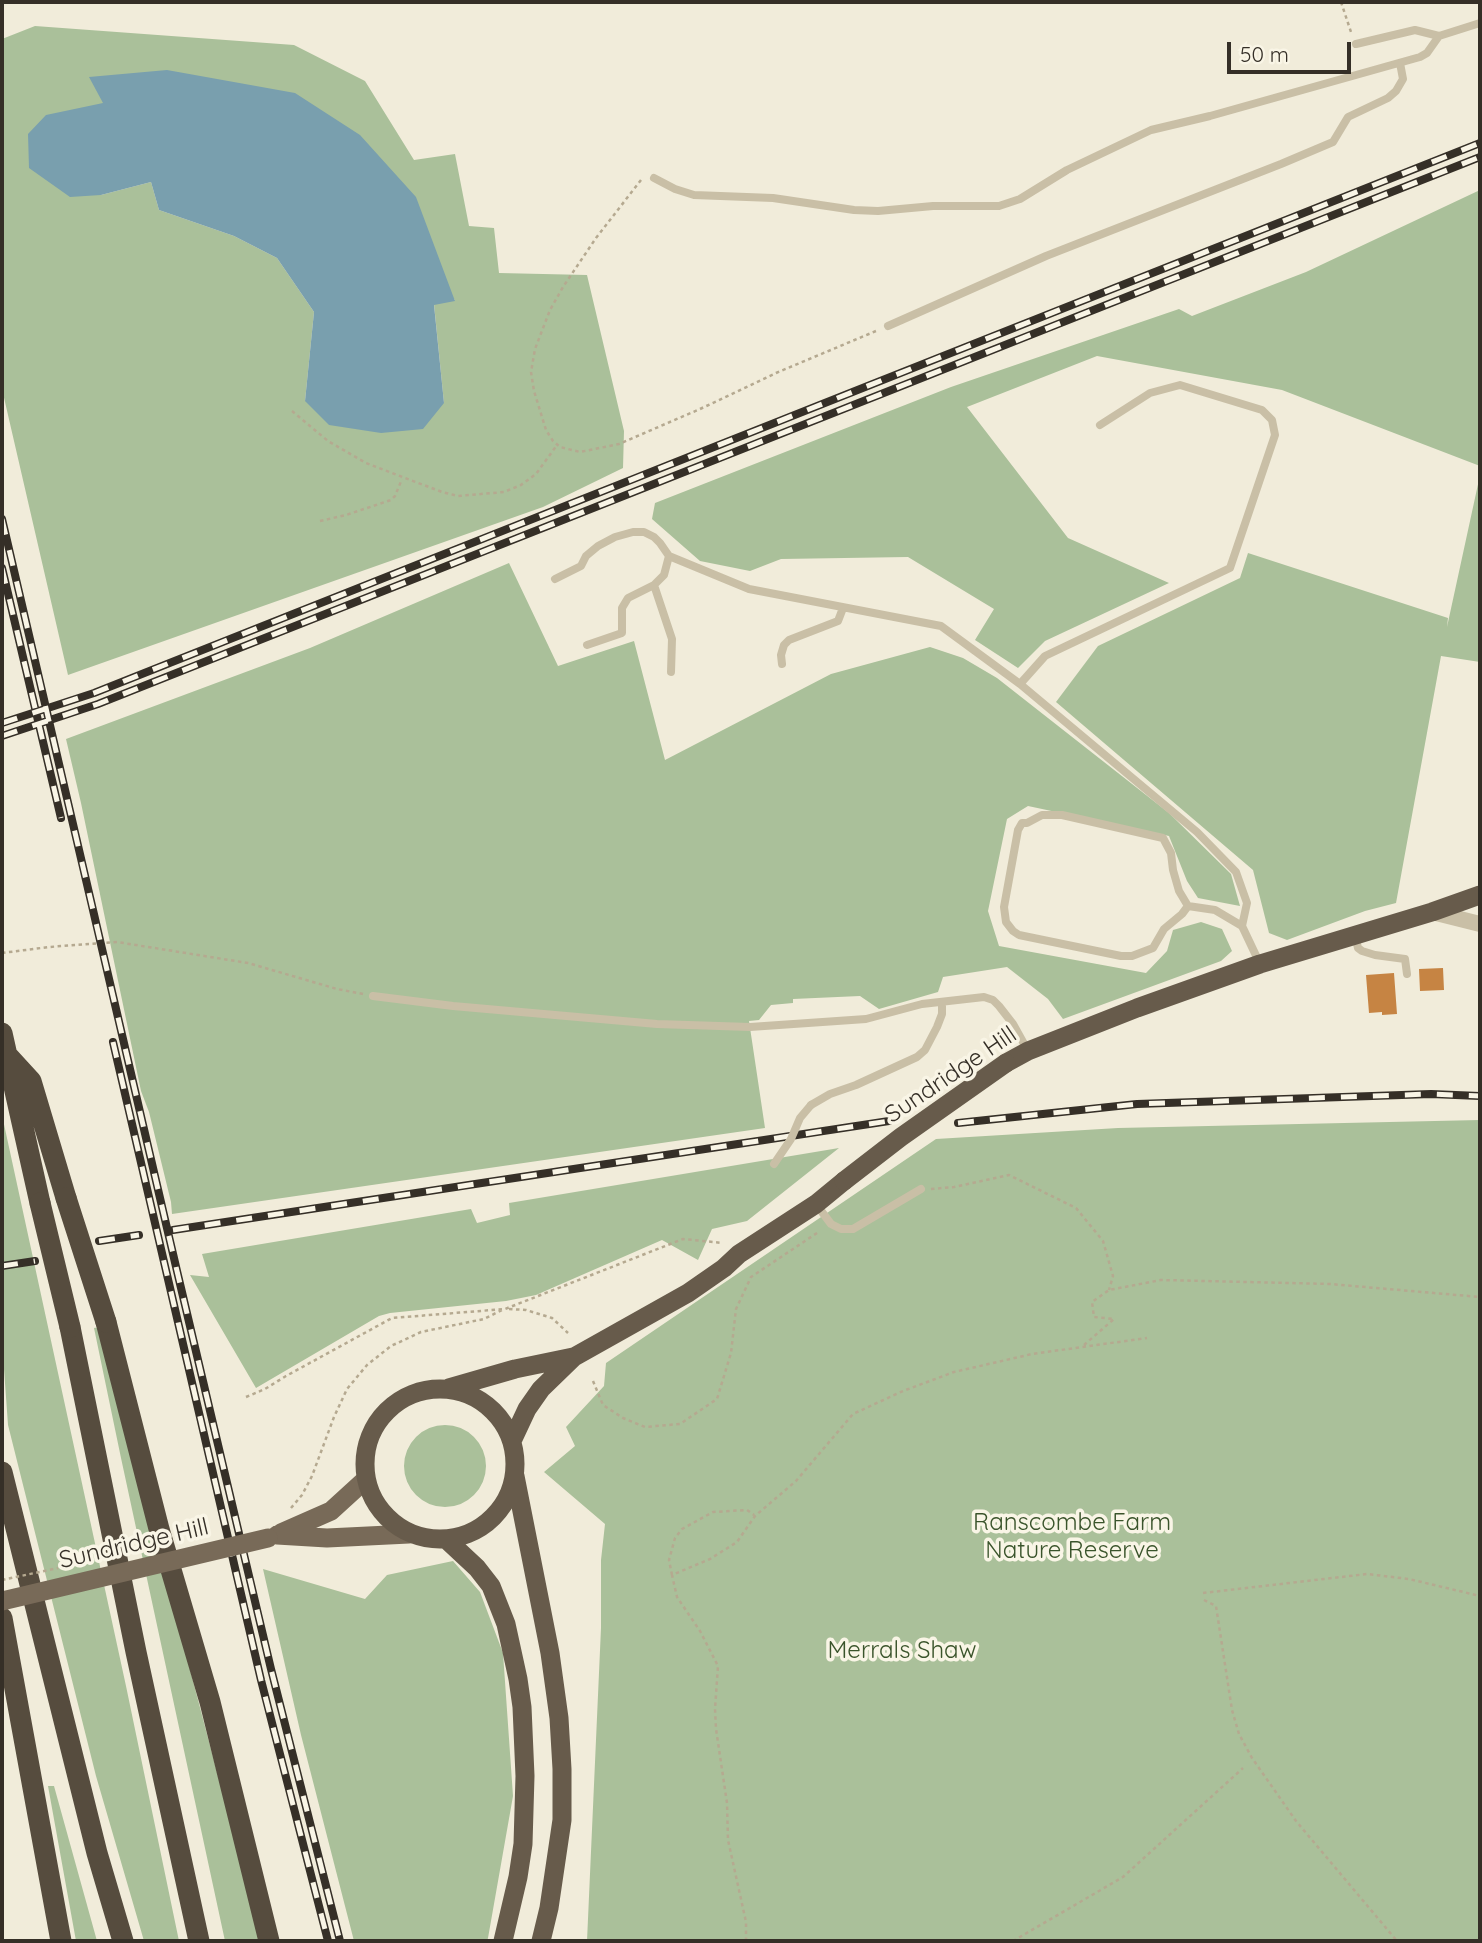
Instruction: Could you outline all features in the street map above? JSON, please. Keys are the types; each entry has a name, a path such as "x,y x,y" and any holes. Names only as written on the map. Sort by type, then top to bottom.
{"highway":[{"name":"Sundridge Hill","path":"512,1441 527,1409 541,1389 574,1357 688,1293 739,1254 816,1204 901,1137 1006,1063 1028,1051 1137,1008 1260,964 1480,895"},
{"path":"2,1032 70,1327 198,1941"},
{"path":"7,1055 31,1082 106,1322 159,1529 210,1702 269,1941"},
{"name":"Sundridge Hill","path":"444,1389 515,1369 574,1357"},
{"path":"515,1475 507,1499 492,1519 471,1533 447,1540 428,1539 409,1534 389,1521 374,1503 365,1480 364,1457 370,1435 382,1415 400,1400 421,1391 444,1389 467,1394 486,1405 502,1421 512,1441 515,1475 550,1653 562,1756 562,1820 549,1908 541,1941"},
{"path":"2,1472 94,1840 123,1941"},
{"path":"447,1540 477,1568 491,1586 506,1624 522,1707 525,1776 523,1844 516,1890 503,1941"},
{"path":"2,1618 61,1941"}],"main road":[{"name":"Sundridge Hill","path":"2,1601 272,1536 331,1511 365,1480"},
{"name":"Sundridge Hill","path":"272,1536 327,1538 409,1534"}],"street":[{"path":"1432,912 1480,925"}],"lane":[{"path":"1354,41 1415,30 1440,36 1480,23"},
{"path":"654,178 694,195 781,199 854,210 999,206 1017,200 1067,170 1151,130 1401,63 1426,54 1440,36"},
{"path":"888,326 1046,256 1333,142 1348,117 1388,98 1396,90 1403,79 1401,63"},
{"path":"1020,684 1045,656 1230,568 1275,435 1272,420 1262,410 1180,386 1150,393 1100,425"},
{"path":"555,579 581,566 586,556 598,545 633,532 645,533 660,542 669,556 749,589 941,626 1020,684 1197,832 1236,872 1247,903 1242,926"},
{"path":"587,645 622,633 622,608 628,598 654,585 664,575 669,556"},
{"path":"654,585 672,639 671,672"},
{"path":"782,664 781,655 789,640 838,621 843,608"},
{"path":"1042,814 1062,815 1163,838 1171,853 1179,891 1188,906 1164,929 1154,947 1132,956 1019,935 1008,925 1004,912 1018,830 1022,823 1042,814"},
{"path":"1188,906 1215,910 1242,926 1260,964"},
{"path":"1355,935 1362,951 1405,959 1408,974"},
{"path":"373,996 463,1007 722,1027 856,1020 882,1016 920,1004 985,997 993,1000 1011,1021 1028,1051"},
{"path":"774,1164 791,1139 801,1116 811,1105 830,1094 917,1057 925,1050 942,1014 942,1003"},
{"path":"816,1204 831,1224 853,1229 921,1189"}],"path":[{"path":"1341,2 1354,41"},
{"path":"654,178 646,173 609,221 563,287 545,320 531,375 544,425 557,445 580,452 619,444 888,326"},
{"path":"292,411 350,455 372,466 458,496 511,491 530,479 542,467 557,445"},
{"path":"320,521 390,500 397,494 403,477"},
{"path":"2,953 117,942 248,963 343,991 373,996"},
{"path":"921,1189 954,1187 1009,1175 1076,1208 1103,1241 1113,1276 1109,1290"},
{"path":"593,1381 603,1405 623,1418 645,1426 680,1424 716,1399 731,1353 736,1309 751,1277 831,1224"},
{"path":"291,1509 312,1476 346,1389 367,1365 391,1346 421,1332 484,1319 683,1239 732,1243"},
{"path":"1082,1346 1114,1319 1094,1317 1092,1303 1109,1290 1161,1280 1330,1284 1480,1297"},
{"path":"246,1397 392,1318 505,1309 526,1310 552,1318 568,1333"},
{"path":"672,1574 709,1559 737,1542 755,1516 796,1481 853,1414 954,1372 1032,1354 1147,1338"},
{"path":"746,1941 746,1922 729,1840 727,1803 716,1729 718,1666 677,1597 669,1560 675,1538 682,1529 713,1513 747,1510 755,1516"},
{"path":"1203,1593 1367,1574 1409,1579 1480,1596"},
{"path":"1204,1600 1216,1606 1232,1710 1239,1734 1252,1758 1296,1821 1396,1941"},
{"path":"1013,1941 1123,1877 1243,1769"}],"green space":[{"path":"35,26 294,45 365,81 414,160 455,154 469,226 494,228 499,273 587,275 624,431 623,468 543,507 68,675 2,389 2,39","holes":["90,77 455,300 434,304 444,403 305,401 314,312 277,258 234,236 159,210 151,182 101,195 104,103"]},
{"path":"1480,190 1480,466 1282,390 1097,356 967,407 1068,538 1169,583 1045,641 1018,668 975,640 994,609 908,557 781,559 750,571 700,561 652,519 655,503 951,387 1179,309 1192,316 1306,272"},
{"path":"1480,475 1480,662 1441,656 1396,903 1365,911 1287,940 1269,933 1253,870 1056,702 1098,646 1240,578 1248,553 1448,618 1447,627"},
{"path":"509,563 558,666 634,641 665,760 831,674 930,647 963,658 997,678 1169,813 1231,874 1240,906 1198,898 1187,881 1169,836 1028,806 1007,819 988,911 999,946 1146,973 1167,951 1173,930 1201,922 1222,929 1232,951 1221,961 1063,1019 1048,999 1007,967 943,977 938,992 879,1009 860,996 793,999 793,1003 771,1005 759,1020 749,1021 765,1128 172,1214 149,1112 141,1091 66,739 310,648"},
{"path":"2,1115 179,1941 144,1941 96,1776 8,1425 2,1341"},
{"name":"Merrals Shaw","path":"1480,1120 1480,1941 587,1941 601,1628 601,1560 605,1524 544,1472 575,1446 566,1427 604,1386 606,1363 936,1139 1118,1128"},
{"path":"839,1148 747,1221 712,1229 698,1260 662,1240 536,1295 379,1316 256,1388 190,1275 209,1277 202,1254 471,1209 477,1223 510,1215 509,1203"},
{"path":"100,1327 260,1941 225,1941 94,1328"},
{"path":"445,1425 461,1428 474,1437 483,1450 486,1466 483,1482 474,1495 461,1504 445,1507 429,1504 416,1495 407,1482 404,1466 407,1450 416,1437 429,1428"},
{"path":"453,1561 480,1592 503,1653 513,1796 488,1938 487,1941 354,1941 301,1735 263,1569 365,1599 387,1575"},
{"path":"48,1786 54,1786 97,1941 76,1941"}],"water":[{"path":"167,70 295,93 360,135 416,197 455,301 434,305 444,403 423,429 381,433 329,425 305,401 314,312 277,258 234,236 159,210 151,182 101,195 70,197 29,168 28,134 46,115 103,103 89,77"}],"building":[{"path":"1443,968 1444,990 1420,991 1419,969"},
{"path":"1394,973 1397,1014 1369,1013 1366,975"}],"railway":[{"path":"2,723 94,693 1480,143"},
{"path":"2,736 98,704 1480,157"},
{"path":"2,519 271,1669 340,1941"},
{"path":"2,568 61,818"},
{"path":"113,1042 261,1680 328,1941"},
{"path":"958,1123 1137,1104 1431,1094 1480,1096"},
{"path":"173,1230 889,1121"},
{"path":"99,1241 139,1235"},
{"path":"2,1266 35,1261"}],"park label":[{"name":"Ranscombe Farm Nature Reserve","path":"1072,1537"}]}
